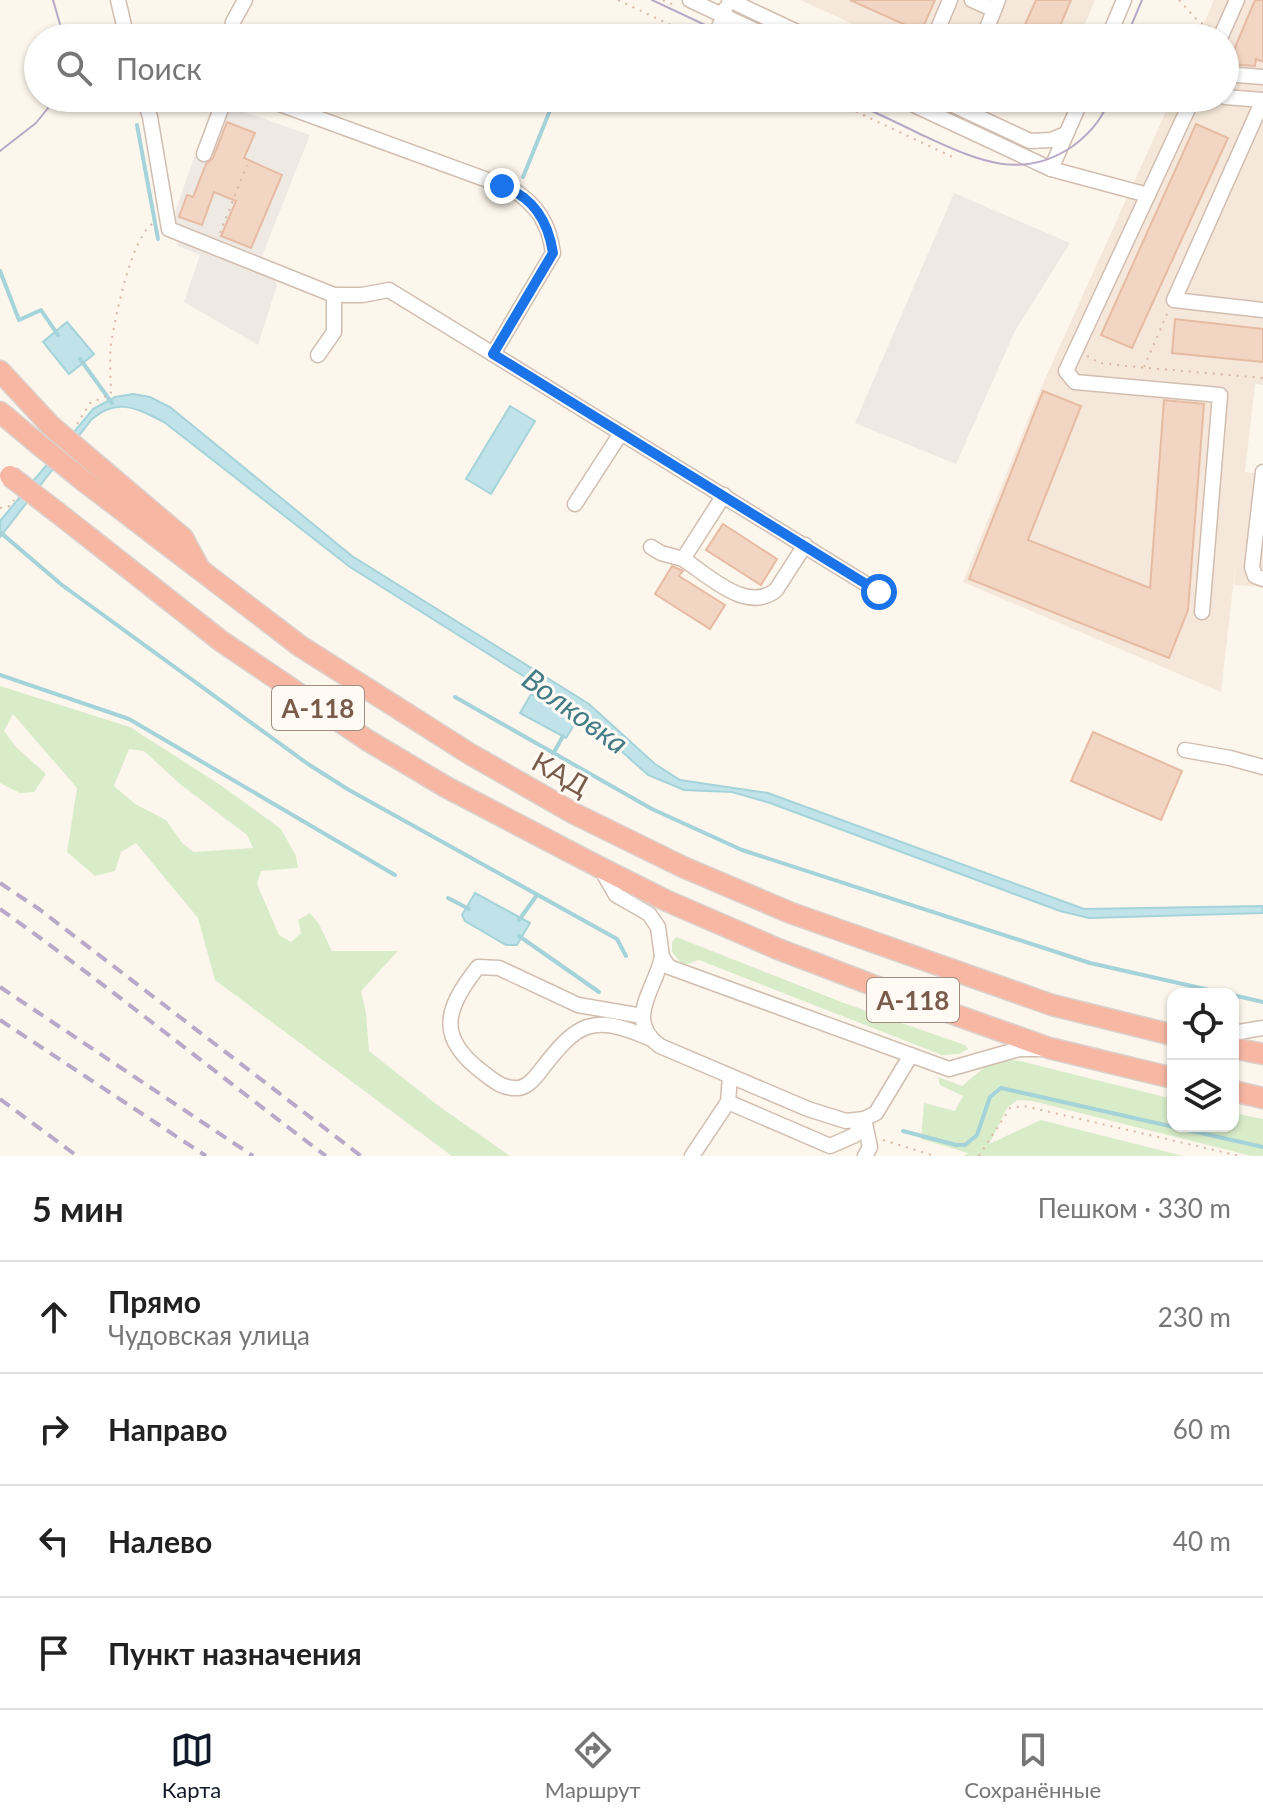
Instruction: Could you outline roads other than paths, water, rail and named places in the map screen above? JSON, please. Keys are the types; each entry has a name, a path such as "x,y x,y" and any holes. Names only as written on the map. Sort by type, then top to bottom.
{"highway":[{"path":"0,371 51,426 183,538 202,573"},
{"name":"КАД","path":"0,412 84,481 300,646 470,754 575,814 683,867 791,913 1038,1001 1167,1033"},
{"name":"А-118","path":"5,472 221,641 354,731 446,787 601,868 667,901 778,949 1049,1048 1167,1077"},
{"path":"1239,1049 1263,1054"},
{"path":"1239,1092 1263,1098"}],"street":[{"path":"118,0 124,24"},
{"path":"233,24 245,0"},
{"path":"690,0 741,24"},
{"path":"720,24 727,0 779,24"},
{"path":"940,24 950,0"},
{"path":"972,0 996,5 989,24"},
{"path":"1114,24 1124,0"},
{"path":"1226,24 1237,0"},
{"path":"1239,75 1263,77"},
{"path":"1239,98 1263,100 1174,300 1263,310"},
{"path":"148,112 169,229 334,295 362,295 389,290 879,592"},
{"path":"204,154 220,112"},
{"path":"304,112 512,189 531,201 544,219 553,253 493,354"},
{"path":"932,112 1051,169 1148,195"},
{"path":"968,112 1030,141 1051,140 1066,134"},
{"path":"1051,169 1076,112"},
{"path":"1187,112 1066,371 1075,382 1220,395 1202,612"},
{"path":"318,355 334,332 334,295"},
{"path":"575,504 621,433"},
{"path":"1263,472 1252,567 1255,576 1263,579"},
{"path":"683,559 724,495"},
{"path":"651,547 683,559 740,595 761,599 776,590 805,545"},
{"path":"1185,750 1263,767"},
{"path":"601,868 616,895 649,914 658,927 662,957 641,1024 649,1038"},
{"path":"662,957 669,967 949,1069 1019,1049 1049,1048"},
{"path":"642,1016 578,1005 499,968 478,967 460,989 450,1016 452,1038 463,1058 501,1086 520,1088 533,1080 558,1048 578,1029 608,1025 628,1029 730,1076 846,1121 864,1119 876,1113 911,1055"},
{"path":"1239,1032 1263,1028"},
{"path":"692,1156 728,1102 730,1076"},
{"path":"728,1102 830,1146 855,1135 864,1119"},
{"path":"864,1119 870,1147 865,1156"}],"water":[{"path":"67,322 94,354 69,374 43,342"},
{"name":"Волковка","path":"133,394 150,397 170,407 352,556 589,704 655,764 680,780 768,793 1084,909 1263,906 1263,913 1089,918 1060,911 770,803 732,792 684,790 648,775 571,706 350,567 164,422 128,407 111,408 92,419 0,537 0,521 93,409 115,397"},
{"path":"510,406 535,421 491,494 466,479"},
{"path":"531,694 577,720 566,738 520,713"},
{"path":"475,893 530,923 517,945 506,945 465,921 462,915"}],"waterway":[{"path":"523,177 549,112"},
{"path":"137,125 158,239"},
{"path":"0,271 19,320 41,310 58,335"},
{"path":"80,359 112,403"},
{"path":"0,532 62,585 308,764 349,790 617,939 626,956"},
{"path":"0,675 129,719 395,875"},
{"path":"455,697 652,809 742,850 1090,963 1200,988"},
{"name":"Волковка","path":"553,754 563,736"},
{"path":"519,920 537,895"},
{"path":"448,898 469,909"},
{"path":"519,936 599,992"},
{"path":"1239,996 1263,1002"},
{"path":"903,1131 965,1145 977,1135 990,1097 1001,1088 1263,1147"}],"tram line":[{"path":"53,0 60,24"},
{"path":"652,0 703,24"},
{"path":"1132,24 1142,0"},
{"path":"0,151 36,123 45,112"},
{"path":"874,112 960,152 1015,165 1053,157 1073,146 1104,112"}],"railway":[{"path":"0,883 39,909 361,1156"},
{"path":"0,909 326,1156"},
{"path":"0,987 253,1156"},
{"path":"0,1020 206,1156"},
{"path":"0,1099 77,1156"}]}
